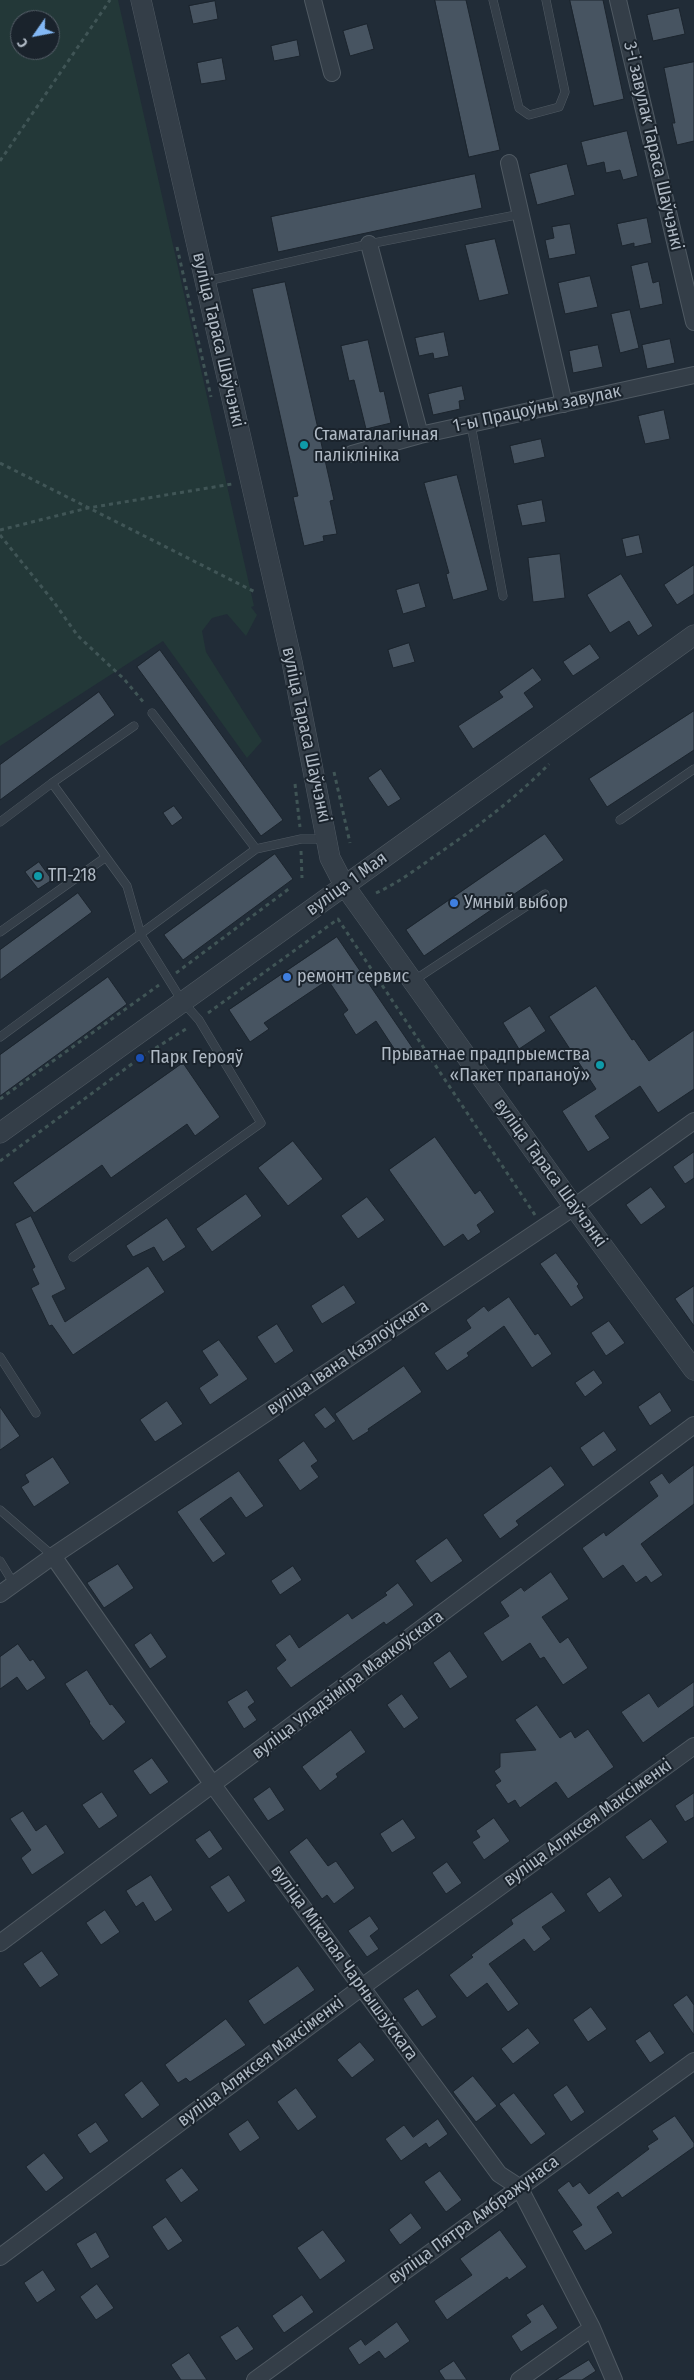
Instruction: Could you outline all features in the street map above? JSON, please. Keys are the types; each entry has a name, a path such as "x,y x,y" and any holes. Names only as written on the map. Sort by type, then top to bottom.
{"street":[{"name":"вуліца Тараса Шаўчэнкі","path":"142,0 292,662 330,858 344,884 574,1207 694,1370"},
{"path":"313,0 332,73"},
{"name":"3-і завулак Тараса Шаўчэнкі","path":"618,0 694,322"},
{"path":"509,163 564,404"},
{"path":"368,244 420,435"},
{"name":"1-ы Працоўны завулак","path":"352,454 420,435 694,375"},
{"name":"вуліца 1 Мая","path":"0,1133 130,1041 344,884 694,635"},
{"name":"вуліца Івана Казлоўскага","path":"0,1594 53,1556 574,1207 694,1121"},
{"name":"вуліца Уладзіміра Маякоўскага","path":"0,1943 694,1425"},
{"name":"вуліца Мікалая Чарнышэўскага","path":"53,1556 213,1785 499,2174 519,2187 592,2328 614,2380"},
{"name":"вуліца Аляксея Максіменкі","path":"0,2258 362,1987 694,1746"},
{"name":"вуліца Пятра Амбражунаса","path":"255,2380 694,2061"},
{"path":"519,2380 592,2328"}],"lane":[{"path":"494,0 519,108 529,115 559,107 565,92 546,0"},
{"path":"205,282 368,244 521,214"},
{"path":"471,425 503,596"},
{"path":"152,713 256,849"},
{"path":"0,822 134,726"},
{"path":"620,820 694,769"},
{"path":"52,783 127,886 141,936 182,1001 199,1020 261,1123 73,1257"},
{"path":"0,1037 141,936 256,849 301,839 327,840"},
{"path":"0,932 106,857"},
{"path":"413,981 545,894"},
{"path":"0,1357 36,1413"},
{"path":"0,1510 53,1556"},
{"path":"0,1561 14,1584"}],"path":[{"path":"0,161 110,0"},
{"path":"0,463 257,593 259,602"},
{"path":"0,530 88,508 232,484"},
{"path":"0,535 53,601 78,636 124,679 152,713"},
{"path":"376,893 391,886 461,838 528,786 553,759"},
{"path":"295,781 301,839 302,878"},
{"path":"0,1099 290,888"},
{"path":"0,1161 140,1058 199,1020 338,919 543,1227"}],"green space":[{"path":"0,0 118,0 254,606 251,607 257,615 246,636 227,614 212,618 202,631 206,652 262,741 247,758 163,641 0,746"}],"building":[{"path":"435,0 466,0 500,150 469,157"},
{"path":"570,0 603,0 624,99 594,106"},
{"path":"215,1 218,19 193,24 189,6"},
{"path":"679,8 685,34 653,41 647,15"},
{"path":"367,24 374,49 350,56 343,31"},
{"path":"297,40 300,56 274,61 271,46"},
{"path":"222,58 226,80 201,84 197,63"},
{"path":"694,62 694,141 677,145 672,123 675,123 664,68"},
{"path":"627,131 638,176 623,180 620,170 606,173 604,162 587,166 581,142"},
{"path":"567,164 575,195 537,205 529,174"},
{"path":"475,174 482,208 278,252 271,217"},
{"path":"647,218 652,243 634,247 634,243 622,246 617,224"},
{"path":"570,224 576,254 549,259 545,240 554,238 552,227"},
{"path":"495,239 509,294 479,301 465,245"},
{"path":"648,262 653,283 659,281 663,304 640,309 631,266"},
{"path":"590,276 598,307 565,314 558,283"},
{"name":"Стаматалагічная паліклініка","path":"285,282 334,500 330,501 337,534 323,536 324,541 304,546 293,497 298,496 252,289"},
{"path":"630,310 639,348 620,353 611,314"},
{"path":"444,332 449,356 434,359 433,353 419,356 415,338"},
{"path":"670,339 675,363 647,369 642,345"},
{"path":"368,340 380,392 384,391 391,423 366,429 354,380 349,381 341,346"},
{"path":"598,345 603,367 573,373 569,351"},
{"path":"462,386 465,400 459,401 460,409 433,415 428,394"},
{"path":"664,410 670,439 645,444 638,416"},
{"path":"541,439 545,457 514,464 510,446"},
{"path":"457,475 488,590 453,600 446,574 449,573 424,483"},
{"path":"542,500 546,522 522,526 517,505"},
{"path":"639,535 643,553 626,557 622,539"},
{"path":"560,554 565,598 533,602 528,558"},
{"path":"694,565 694,594 677,605 664,585"},
{"path":"621,574 653,626 638,636 629,621 610,633 587,595"},
{"path":"419,583 426,607 403,614 396,590"},
{"path":"409,643 415,662 393,668 388,650"},
{"path":"590,644 600,658 573,676 563,662"},
{"path":"160,650 283,820 261,836 137,667"},
{"path":"533,668 542,680 524,693 534,707 473,749 458,726 503,697 499,692"},
{"path":"99,692 115,715 0,800 0,765"},
{"path":"694,711 694,750 607,807 589,779"},
{"path":"381,769 401,799 388,807 368,778"},
{"path":"174,806 183,818 172,826 163,813"},
{"path":"545,834 564,860 424,956 406,930"},
{"path":"275,854 293,879 183,960 164,935"},
{"name":"ТП-218","path":"39,862 52,880 38,889 25,872"},
{"path":"78,893 92,912 0,980 0,950"},
{"path":"337,937 414,1050 401,1059 376,1021 356,1035 343,1014 348,1010 328,980 264,1023 269,1029 250,1042 229,1010"},
{"path":"108,977 127,1004 0,1096 0,1055"},
{"path":"596,986 632,1040 634,1039 649,1061 694,1030 694,1089 658,1113 640,1086 595,1116 610,1138 588,1152 562,1111 596,1089 549,1017"},
{"path":"530,1006 546,1031 519,1049 503,1023"},
{"path":"183,1063 220,1117 195,1136 187,1124 111,1178 102,1165 34,1213 13,1183"},
{"path":"435,1137 475,1194 480,1190 495,1212 477,1225 481,1232 468,1241 463,1234 444,1247 389,1170"},
{"path":"293,1141 323,1179 288,1206 258,1168"},
{"path":"694,1152 694,1178 685,1184 673,1167"},
{"path":"651,1187 666,1207 641,1225 626,1205"},
{"path":"246,1194 262,1216 212,1252 196,1229"},
{"path":"367,1197 385,1220 358,1239 341,1216"},
{"path":"31,1216 66,1289 52,1296 65,1322 148,1266 165,1292 73,1355 52,1325 49,1326 31,1288 39,1284 32,1269 35,1267 15,1224"},
{"path":"167,1218 186,1247 163,1262 154,1247 133,1257 126,1246"},
{"path":"556,1253 579,1284 577,1286 584,1298 571,1307 540,1264"},
{"path":"344,1285 356,1303 322,1324 311,1306"},
{"path":"694,1286 694,1326 675,1299"},
{"path":"509,1297 535,1335 538,1333 552,1354 532,1368 504,1326 467,1353 469,1356 447,1371 434,1353 471,1328 466,1320 484,1306 488,1311"},
{"path":"609,1321 625,1343 606,1356 591,1333"},
{"path":"277,1324 294,1351 275,1364 257,1337"},
{"path":"219,1340 248,1379 210,1405 199,1388 218,1375 202,1351"},
{"path":"404,1366 422,1392 353,1441 335,1414"},
{"path":"594,1370 603,1383 585,1397 575,1383"},
{"path":"660,1392 672,1411 650,1426 638,1407"},
{"path":"167,1401 183,1424 155,1442 140,1420"},
{"path":"0,1407 20,1436 0,1450"},
{"path":"325,1407 336,1421 325,1429 314,1415"},
{"path":"604,1431 617,1450 593,1467 580,1448"},
{"path":"304,1441 318,1461 311,1466 319,1477 300,1491 278,1460"},
{"path":"53,1457 70,1483 34,1507 21,1487 29,1482 25,1475"},
{"path":"694,1465 694,1504 641,1544 663,1575 651,1583 646,1576 636,1583 623,1565 603,1579 582,1548 604,1532 606,1536 658,1496 649,1482 662,1473 669,1483"},
{"path":"551,1466 565,1485 516,1521 519,1525 500,1539 483,1515"},
{"path":"239,1471 264,1506 246,1518 231,1497 200,1519 226,1554 213,1563 177,1512"},
{"path":"447,1538 463,1561 431,1583 415,1561"},
{"path":"118,1564 134,1588 104,1608 87,1583"},
{"path":"293,1566 302,1580 280,1595 271,1581"},
{"path":"551,1572 569,1599 542,1617 560,1643 568,1637 588,1668 563,1685 544,1657 540,1659 530,1643 502,1662 483,1633 509,1616 500,1602 521,1587 524,1591"},
{"path":"398,1583 414,1605 386,1625 384,1622 291,1688 276,1668 286,1660 275,1645 290,1634 299,1648 348,1613 352,1619 387,1595 385,1593"},
{"path":"151,1633 167,1657 150,1669 134,1645"},
{"path":"18,1644 30,1661 33,1659 46,1678 27,1691 17,1677 0,1689 0,1657"},
{"path":"450,1651 468,1677 450,1689 433,1663"},
{"path":"87,1670 110,1705 112,1704 126,1722 103,1741 89,1723 65,1684"},
{"path":"694,1682 694,1706 643,1743 621,1712 649,1693 658,1707"},
{"path":"247,1690 255,1702 248,1707 257,1720 244,1729 227,1702"},
{"path":"402,1694 419,1718 404,1729 387,1705"},
{"path":"537,1705 560,1738 571,1731 575,1738 588,1729 614,1767 568,1799 556,1782 520,1808 515,1800 508,1804 495,1785 501,1781 494,1771 500,1767 500,1753 536,1750 515,1720"},
{"path":"351,1730 366,1752 336,1774 338,1777 320,1791 302,1767"},
{"path":"152,1758 169,1782 150,1795 133,1771"},
{"path":"270,1787 285,1810 268,1821 253,1799"},
{"path":"102,1792 118,1816 99,1829 82,1805"},
{"path":"694,1793 694,1817 685,1822 675,1806"},
{"path":"23,1811 36,1831 46,1824 65,1853 32,1875 21,1858 31,1850 10,1819"},
{"path":"494,1818 510,1841 484,1860 472,1842 480,1837 476,1831"},
{"path":"403,1819 416,1838 392,1853 380,1834"},
{"path":"651,1819 668,1842 643,1860 625,1837"},
{"path":"210,1830 223,1849 209,1859 195,1840"},
{"path":"307,1838 328,1866 336,1861 355,1888 334,1904 327,1895 322,1899 289,1852"},
{"path":"447,1862 462,1883 446,1894 432,1873"},
{"path":"151,1875 173,1910 155,1922 143,1902 136,1907 126,1891"},
{"path":"229,1875 246,1901 228,1913 210,1887"},
{"path":"610,1877 623,1896 599,1913 586,1894"},
{"path":"552,1892 566,1911 542,1927 551,1939 534,1952 524,1939 489,1964 519,2004 508,2012 487,1983 467,1998 449,1975 473,1957 471,1955 513,1924 511,1920"},
{"path":"105,1910 120,1932 101,1945 86,1923"},
{"path":"370,1916 379,1929 370,1936 379,1949 367,1957 348,1931"},
{"path":"42,1951 59,1975 40,1988 23,1964"},
{"path":"298,1966 315,1990 264,2025 248,2001"},
{"path":"418,1989 437,2017 422,2027 403,1999"},
{"path":"687,1995 694,2005 694,2035 673,2005"},
{"path":"591,2007 607,2029 588,2042 573,2020"},
{"path":"226,2019 246,2045 190,2082 186,2078 178,2083 165,2065"},
{"path":"528,2028 540,2043 513,2064 501,2049"},
{"path":"650,2031 665,2053 650,2063 635,2041"},
{"path":"360,2042 375,2060 352,2078 337,2060"},
{"path":"473,2076 497,2106 476,2122 453,2092"},
{"path":"142,2081 160,2105 142,2119 124,2095"},
{"path":"567,2085 585,2112 571,2122 553,2095"},
{"path":"296,2088 317,2117 298,2131 277,2102"},
{"path":"514,2093 546,2134 531,2145 499,2104"},
{"path":"675,2116 694,2143 694,2147 622,2198 618,2192 597,2207 613,2233 585,2251 572,2231 582,2225 557,2190 569,2181 573,2187 580,2182 589,2194 649,2149 647,2146 658,2139 652,2131"},
{"path":"438,2119 448,2134 429,2148 426,2143 401,2161 385,2139 404,2125 413,2137"},
{"path":"248,2120 260,2138 240,2152 228,2134"},
{"path":"96,2122 109,2141 90,2154 77,2135"},
{"path":"44,2153 64,2178 46,2192 26,2167"},
{"path":"182,2168 199,2190 181,2203 165,2180"},
{"path":"440,2171 462,2200 446,2212 424,2182"},
{"path":"411,2213 422,2228 400,2245 389,2230"},
{"path":"166,2217 183,2241 168,2251 152,2227"},
{"path":"323,2230 346,2261 320,2280 297,2248"},
{"path":"500,2230 527,2267 509,2280 507,2277 447,2320 434,2301 472,2275 460,2259"},
{"path":"96,2232 110,2257 91,2269 76,2244"},
{"path":"43,2270 56,2290 37,2303 24,2283"},
{"path":"97,2284 114,2308 96,2320 80,2297"},
{"path":"302,2295 314,2312 284,2333 272,2316"},
{"path":"543,2304 558,2328 521,2352 511,2336 531,2322 526,2315"},
{"path":"397,2322 410,2341 385,2359 379,2351 359,2365 348,2348 361,2339 365,2345"},
{"path":"238,2326 254,2349 236,2361 220,2337"},
{"path":"189,2353 207,2380 181,2380 171,2365"},
{"path":"589,2360 596,2371 582,2380 556,2380"},
{"path":"454,2361 467,2380 445,2380 439,2371"}],"place":[{"name":"Стаматалагічная паліклініка","path":"304,445"},
{"name":"ТП-218","path":"38,876"},
{"name":"Умный выбор","path":"454,903"},
{"name":"ремонт сервис","path":"287,977"},
{"name":"Парк Герояў","path":"140,1058"},
{"name":"Прыватнае прадпрыемства «Пакет прапаноў»","path":"600,1065"}]}
